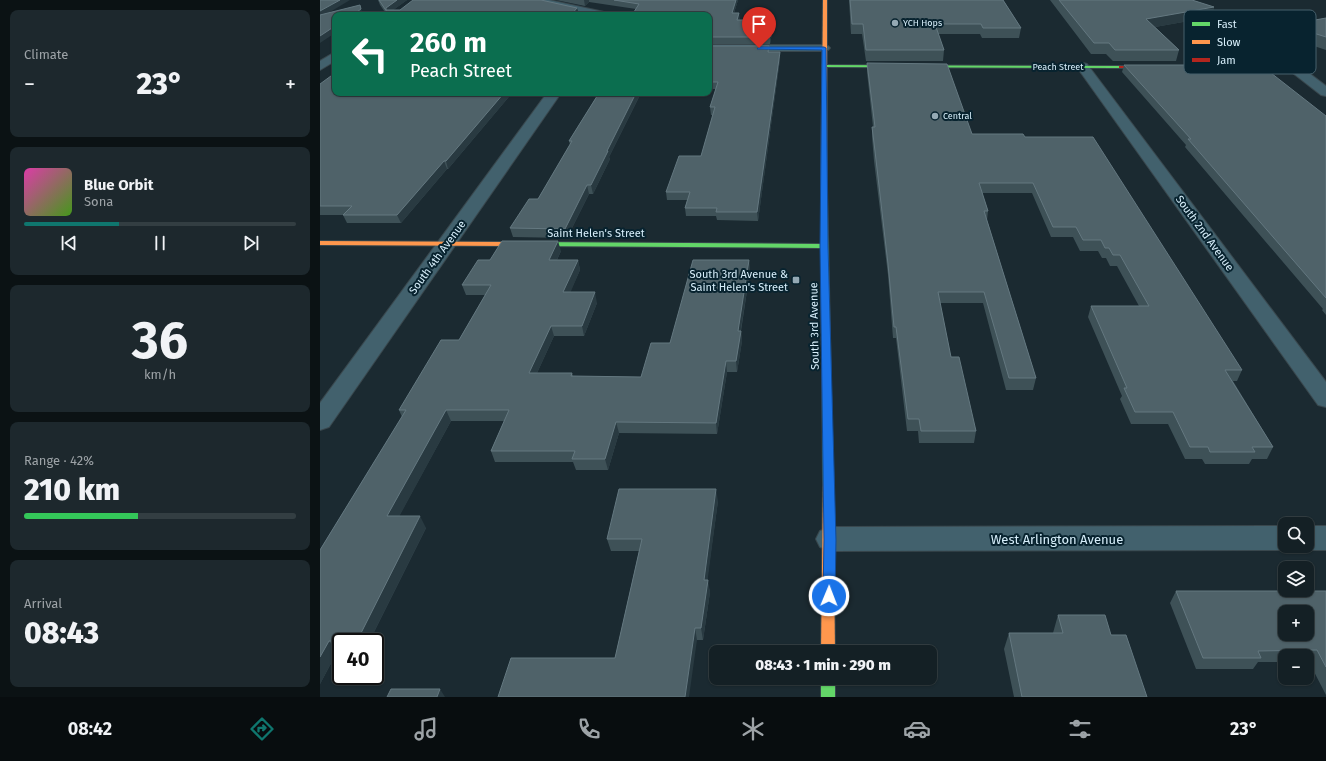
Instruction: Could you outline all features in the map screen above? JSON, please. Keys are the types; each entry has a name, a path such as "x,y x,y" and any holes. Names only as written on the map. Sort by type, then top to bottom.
{"street":[{"path":"534,0 590,12"},
{"name":"South 3rd Avenue","path":"825,0 824,246 830,540 828,645"},
{"path":"712,48 824,48"},
{"path":"320,66 332,50"},
{"name":"Peach Street","path":"824,66 1184,67"},
{"name":"South 2nd Avenue","path":"1083,67 1326,399"},
{"path":"1302,74 1326,92"},
{"name":"South 4th Avenue","path":"320,421 552,96"},
{"name":"Saint Helen's Street","path":"320,243 824,246"},
{"name":"West Arlington Avenue","path":"830,540 1278,538"},
{"path":"1314,538 1326,538"},
{"path":"828,685 828,697"}],"building":[{"path":"320,0 340,0 320,11"},
{"path":"379,0 397,0 386,8 386,10 400,10 413,0 541,0 577,8 574,12 387,12"},
{"path":"614,0 736,0 732,13 739,13 737,20 773,20 770,37 712,37 712,12 634,12 639,4"},
{"path":"850,0 1003,0 1021,28 983,28 981,24 935,24 944,50 866,50 863,24 852,24"},
{"path":"1059,0 1192,0 1214,7 1197,10 1184,10 1184,12 1146,19 1179,50 1115,50 1109,43 1094,43"},
{"path":"360,5 361,9 357,12 332,12"},
{"path":"332,12 332,28 320,36 320,15"},
{"path":"1326,18 1326,37 1316,34 1316,20"},
{"path":"712,46 769,46 768,52 780,52 757,212 716,212 717,208 685,208 690,192 666,192 679,156 701,156 715,107 710,107 718,82 712,82"},
{"path":"867,63 947,64 972,134 1023,134 1025,137 1093,137 1242,370 1225,370 1273,447 1252,447 1255,452 1210,452 1208,447 1190,447 1173,412 1135,412 1124,388 1127,388 1091,306 1149,306 1120,255 1113,255 1109,248 1105,248 1101,240 1083,240 1076,227 1053,227 1033,183 979,183 988,211 984,211 1036,378 1009,378 984,292 938,292 951,357 959,357 976,431 921,431 919,419 908,419 896,327 894,327 872,127 875,127"},
{"path":"1124,65 1184,65 1184,74 1272,74 1326,116 1326,298 1188,139 1191,139"},
{"path":"332,75 332,96 501,96 446,161 444,161 397,215 343,215 352,206 320,206 320,84"},
{"path":"597,96 634,96 591,185 587,185 565,229 510,228 529,199 538,199 572,141 569,141"},
{"path":"502,241 558,241 549,260 578,260 563,292 595,292 582,326 551,326 529,373 572,373 571,376 641,377 651,343 670,343 693,260 749,260 738,331 741,331 736,361 726,361 716,423 616,422 605,459 572,459 575,451 491,451 509,410 446,410 387,516 420,516 361,633 332,633 332,641 329,641 320,657 320,550 406,410 399,410 441,340 459,340 491,285 462,285 478,260 490,260"},
{"path":"619,489 716,489 704,580 708,580 701,628 695,628 685,697 498,697 511,658 615,658 642,539 607,539"},
{"path":"1176,591 1278,591 1278,597 1314,597 1314,591 1326,591 1326,667 1317,650 1314,649 1278,649 1278,651 1258,651 1261,658 1203,658"},
{"path":"1058,615 1105,615 1111,635 1126,635 1147,697 1022,697 1009,633 1063,633"},
{"path":"391,689 440,689 437,697 387,697"}],"traffic: fast":[{"path":"824,66 1121,67"},
{"path":"824,185 828,484"},
{"path":"525,244 824,246"},
{"path":"828,685 828,697"}],"traffic: slow":[{"path":"824,185 825,0"},
{"path":"320,243 525,244"},
{"path":"828,484 828,645"}],"traffic: jam":[{"path":"1121,67 1184,67"}],"place":[{"name":"YCH Hops","path":"895,23"},
{"name":"Central","path":"935,116"},
{"name":"South 3rd Avenue & Saint Helen's Street","path":"796,280"}],"route":[{"path":"759,48 824,48 824,246 830,540 829,596"}]}
